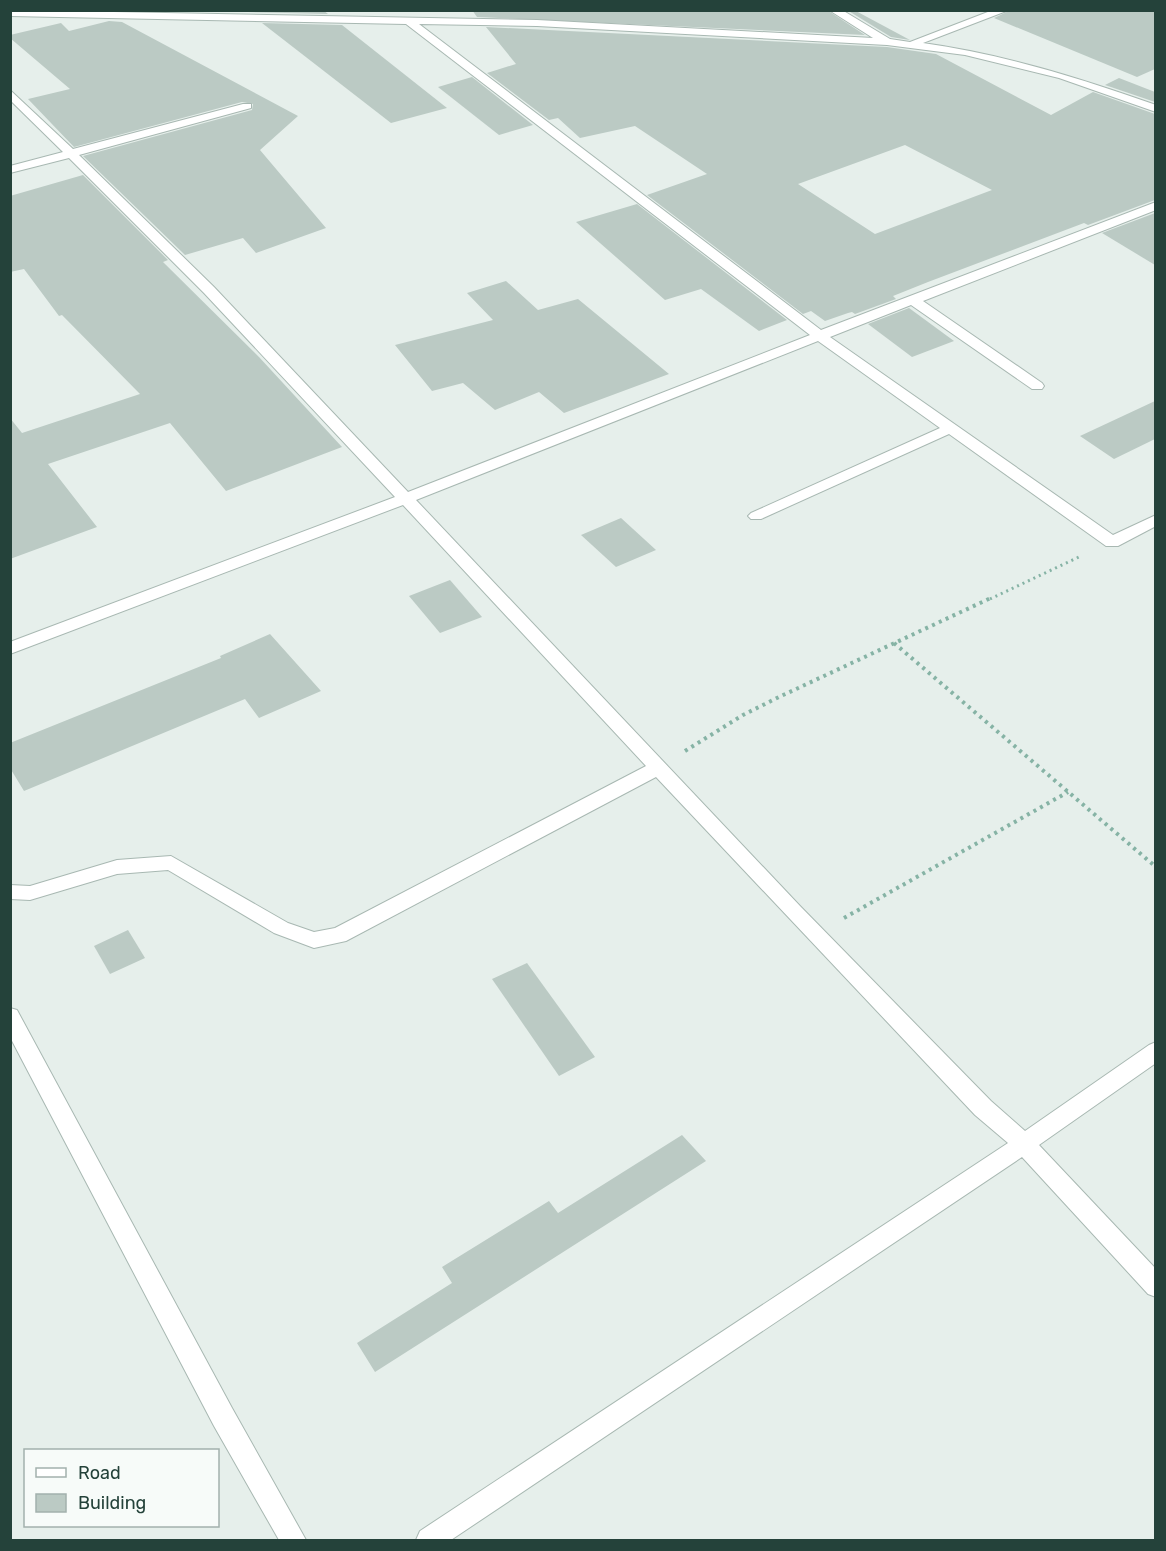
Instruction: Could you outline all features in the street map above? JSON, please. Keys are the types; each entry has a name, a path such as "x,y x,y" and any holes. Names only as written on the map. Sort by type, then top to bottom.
{"street":[{"path":"283,10 290,20"},
{"path":"834,10 887,42"},
{"path":"912,44 1004,10"},
{"path":"10,13 537,23 912,44 965,52 1063,76 1155,109"},
{"path":"409,21 820,336 1112,542 1155,520"},
{"path":"10,93 209,290 658,768 983,1108 1024,1144 1155,1286"},
{"path":"10,170 247,106"},
{"path":"10,648 405,499 1155,206"},
{"path":"913,300 1037,386"},
{"path":"756,516 951,428"},
{"path":"10,892 30,893 117,867 171,863 281,927 314,940 339,935 658,768"},
{"path":"10,1016 223,1417 293,1540"},
{"path":"429,1540 1024,1144 1155,1051"}],"path":[{"path":"658,768 743,715 1112,542"},
{"path":"894,643 1155,867"},
{"path":"816,934 1068,792"}],"building":[{"path":"246,10 323,10 328,14 248,12"},
{"path":"472,10 827,10 865,35 477,17"},
{"path":"847,10 854,10 910,40 891,37"},
{"path":"1011,10 1155,10 1155,69 1137,77 994,18"},
{"path":"109,21 122,22 298,116 260,150 326,228 256,253 243,238 185,255 83,156 252,110 253,104 242,102 74,147 28,99 70,89 10,38 10,35 61,23 69,31"},
{"path":"262,23 342,25 447,108 391,123"},
{"path":"486,27 887,47 936,54 1051,115 1093,92 1155,114 1155,200 1088,225 1084,223 928,282 893,296 896,299 855,314 852,312 825,321 811,311 803,314 647,195 707,174 635,126 580,138 558,118 549,120 487,73 516,64","holes":["905,145 992,190 875,234 798,184"]},
{"path":"472,77 533,125 499,135 438,87"},
{"path":"1119,78 1155,92 1155,102 1105,85"},
{"path":"83,175 168,260 163,262 259,357 342,447 226,491 170,423 48,464 97,527 10,559 10,418 22,433 140,394 62,315 59,316 24,269 10,272 10,196"},
{"path":"637,204 787,320 759,331 701,289 665,300 576,222"},
{"path":"1155,213 1155,265 1102,233"},
{"path":"506,281 538,310 578,299 669,374 564,413 539,392 495,410 463,383 432,391 395,345 493,320 467,293"},
{"path":"909,308 954,341 912,357 868,324"},
{"path":"1155,401 1155,439 1114,459 1080,436"},
{"path":"621,518 656,550 616,567 581,535"},
{"path":"450,580 482,617 440,633 409,596"},
{"path":"270,634 321,691 259,718 245,699 24,791 10,768 10,743 221,658 220,656"},
{"path":"128,930 145,958 110,974 94,946"},
{"path":"527,963 595,1057 559,1076 492,979"},
{"path":"682,1135 706,1161 375,1372 357,1343 452,1283 442,1267 549,1201 558,1213"}]}
